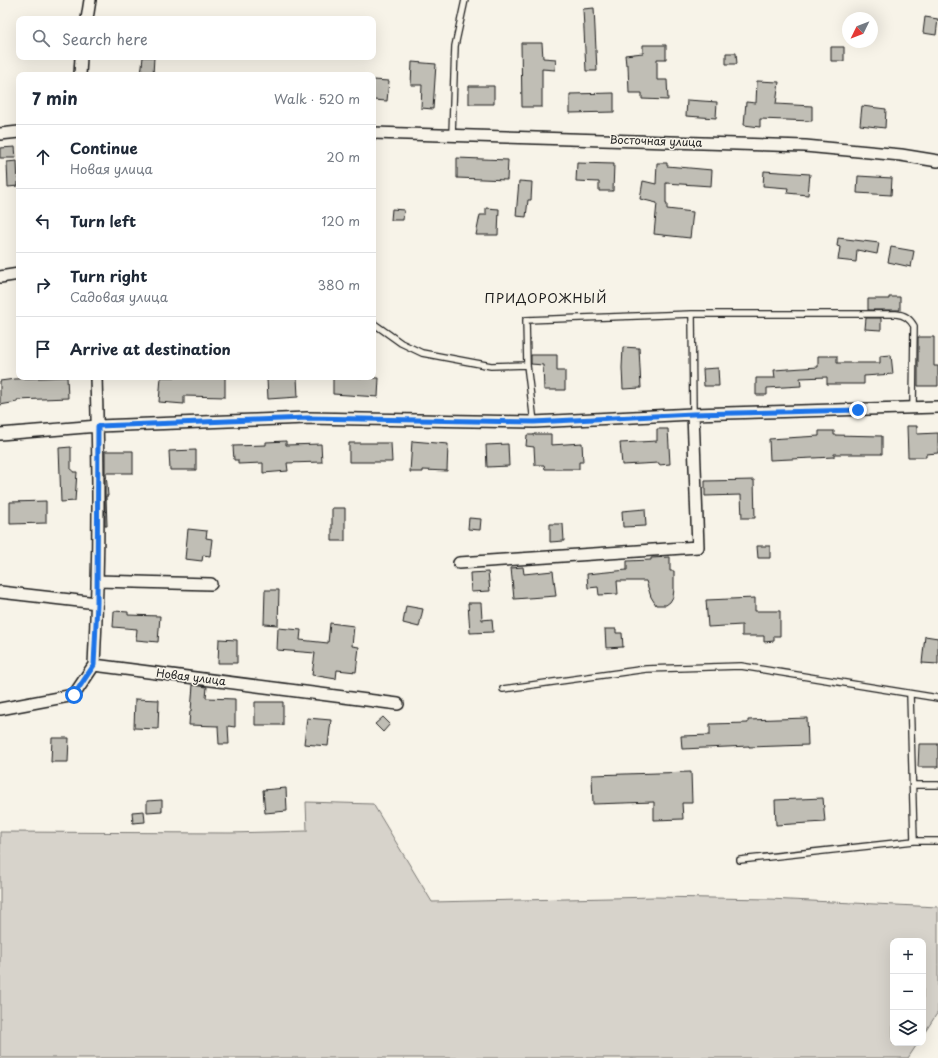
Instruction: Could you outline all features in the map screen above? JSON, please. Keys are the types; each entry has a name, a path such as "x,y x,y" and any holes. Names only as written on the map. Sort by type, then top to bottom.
{"street":[{"path":"87,16 90,0"},
{"path":"80,72 82,60"},
{"path":"0,134 16,132"},
{"name":"Восточная улица","path":"376,133 805,146 901,155 938,161"},
{"path":"0,277 16,274"},
{"path":"0,709 74,695 94,665 97,603 98,426 96,380"},
{"path":"0,434 98,426 307,418 534,422 693,414 938,407"},
{"path":"459,563 698,547 693,414"},
{"path":"97,581 211,584"},
{"path":"0,592 97,603"},
{"name":"Новая улица","path":"94,665 398,704"}],"lane":[{"path":"452,135 455,46 465,0"},
{"path":"692,314 693,414"},
{"path":"534,422 527,365 526,320 692,314 903,315 910,319 914,326 913,407"},
{"path":"376,325 401,343 422,353 491,366 527,365"},
{"path":"503,689 646,669 741,666 938,698"},
{"path":"910,694 914,841"},
{"path":"913,785 938,785"},
{"path":"740,860 914,841 938,840"}],"shaded area":[{"path":"306,802 373,804 432,902 655,897 769,899 938,907 938,1012 926,1030 926,938 890,938 890,1046 916,1046 908,1058 0,1058 0,832 230,833 307,831"}],"building":[{"path":"594,8 597,71 586,71 583,9"},
{"path":"925,17 938,19 936,35 923,33"},
{"path":"521,43 542,43 543,58 556,59 555,70 542,69 542,107 522,107"},
{"path":"643,45 666,45 666,59 657,59 657,80 667,80 668,100 642,99 642,93 629,93 628,65 626,65 625,55 643,53"},
{"path":"831,47 844,48 844,61 831,61"},
{"path":"726,53 736,53 737,64 726,64"},
{"path":"143,60 154,60 153,72 141,72"},
{"path":"412,62 436,64 433,109 421,108 422,85 411,85"},
{"path":"376,80 389,81 387,101 376,100"},
{"path":"757,81 779,82 776,104 812,106 812,121 760,119 760,127 744,125 746,102 756,103"},
{"path":"469,86 494,86 494,104 469,104"},
{"path":"614,93 614,112 570,113 570,94"},
{"path":"687,100 717,102 716,118 686,116"},
{"path":"862,106 886,109 885,128 860,125"},
{"path":"15,147 16,158 0,158 0,148"},
{"path":"457,158 508,160 507,180 457,178"},
{"path":"16,161 16,186 8,187 7,162"},
{"path":"577,163 614,164 613,191 599,191 599,182 576,181"},
{"path":"657,163 667,163 667,166 712,170 711,186 666,183 667,209 693,212 690,238 654,234 657,203 640,199 643,181 656,184"},
{"path":"764,171 810,174 808,195 787,193 788,188 763,186"},
{"path":"858,176 892,178 891,195 857,193"},
{"path":"519,181 532,182 531,200 528,200 526,217 516,216"},
{"path":"486,208 499,209 498,235 476,235 480,215 486,215"},
{"path":"392,209 404,210 403,220 391,220"},
{"path":"838,238 879,243 877,254 857,250 856,262 838,260 840,247 837,246"},
{"path":"891,247 914,251 911,267 888,262"},
{"path":"889,297 900,297 900,310 868,310 868,299 889,299"},
{"path":"866,318 881,318 881,330 865,329"},
{"path":"918,337 934,337 934,366 938,366 938,386 918,386"},
{"path":"623,347 639,348 641,388 623,389"},
{"path":"531,355 557,355 557,371 565,371 565,390 544,390 543,365 531,364"},
{"path":"891,355 893,374 864,376 864,384 827,384 827,377 800,378 801,386 767,388 767,395 756,395 756,378 775,378 774,370 818,367 818,356 837,356 837,363 880,363 880,356"},
{"path":"718,368 719,386 704,386 703,369"},
{"path":"376,378 379,378 378,397 333,394 333,380 376,380"},
{"path":"15,379 67,380 68,398 17,400 17,402 0,405 0,381"},
{"path":"161,380 225,380 225,397 184,396 184,404 159,402"},
{"path":"267,380 297,380 298,397 268,399"},
{"path":"907,426 917,426 917,434 938,433 938,453 926,454 926,457 908,457"},
{"path":"657,429 668,429 670,464 659,465 659,463 622,465 620,443 657,441"},
{"path":"819,431 834,431 834,435 882,436 882,454 834,454 834,457 770,460 769,439 819,436"},
{"path":"551,434 551,445 582,443 583,462 579,462 579,469 545,469 544,465 535,465 534,447 526,446 527,435"},
{"path":"286,441 286,445 321,444 322,462 287,463 288,471 263,473 263,463 238,464 238,460 234,460 233,446 266,445 266,442"},
{"path":"412,441 448,444 447,471 423,470 423,472 410,472"},
{"path":"349,443 391,443 392,462 349,462"},
{"path":"508,444 509,466 487,467 486,445"},
{"path":"71,447 71,470 73,470 73,472 77,472 75,501 61,502 59,448"},
{"path":"196,450 196,470 170,470 169,451"},
{"path":"105,451 133,451 133,473 106,473 108,496 106,496 107,526 105,526"},
{"path":"754,480 755,518 742,518 741,495 705,496 705,481"},
{"path":"46,501 46,523 10,524 10,502"},
{"path":"332,508 345,508 345,541 332,541"},
{"path":"645,509 646,526 623,527 622,511"},
{"path":"469,518 481,519 480,530 468,529"},
{"path":"550,524 563,524 564,541 550,542"},
{"path":"188,529 207,531 206,538 212,539 210,556 203,555 202,561 185,559"},
{"path":"757,546 770,546 770,558 758,558"},
{"path":"670,557 670,571 674,571 674,589 673,597 666,605 656,605 651,597 646,581 617,581 618,594 599,595 598,587 588,588 587,574 627,570 627,561 651,560 651,558"},
{"path":"523,567 524,574 553,571 556,596 514,599 511,568"},
{"path":"488,572 490,591 471,592 470,573"},
{"path":"265,590 279,590 278,625 264,624"},
{"path":"755,598 755,611 780,611 780,636 774,636 774,641 764,642 764,636 742,636 742,625 708,627 706,600"},
{"path":"468,603 481,603 482,620 492,619 493,632 470,633"},
{"path":"406,606 423,609 419,627 403,623"},
{"path":"114,611 128,612 128,615 160,616 158,642 136,640 137,629 113,627"},
{"path":"330,623 354,626 352,646 359,647 356,672 337,670 336,679 312,675 315,653 277,650 278,628 301,630 300,640 328,643"},
{"path":"605,629 616,629 616,633 622,633 623,647 606,648"},
{"path":"925,636 938,638 938,664 922,663"},
{"path":"219,639 237,640 237,663 218,663"},
{"path":"193,685 207,687 206,698 235,699 235,727 228,726 229,744 219,744 218,726 189,725"},
{"path":"135,699 159,700 158,729 134,728"},
{"path":"255,702 283,702 283,725 255,725"},
{"path":"383,717 390,724 383,732 375,724"},
{"path":"307,718 331,720 328,746 304,744"},
{"path":"807,718 808,745 682,749 681,736 710,735 710,724 748,723 748,720"},
{"path":"52,738 69,738 68,762 51,762"},
{"path":"919,744 938,744 938,767 918,767"},
{"path":"691,772 692,803 682,803 683,819 654,820 654,802 593,804 592,775"},
{"path":"286,788 287,811 265,813 263,790"},
{"path":"823,798 825,822 776,825 775,800"},
{"path":"162,800 162,811 147,812 147,801"},
{"path":"144,811 145,822 133,823 132,812"}],"district":[{"name":"ПРИДОРОЖНЫЙ","path":"546,298"}],"route":[{"path":"74,695 94,665 97,603 98,426 307,418 534,422 693,414 858,410"}]}
